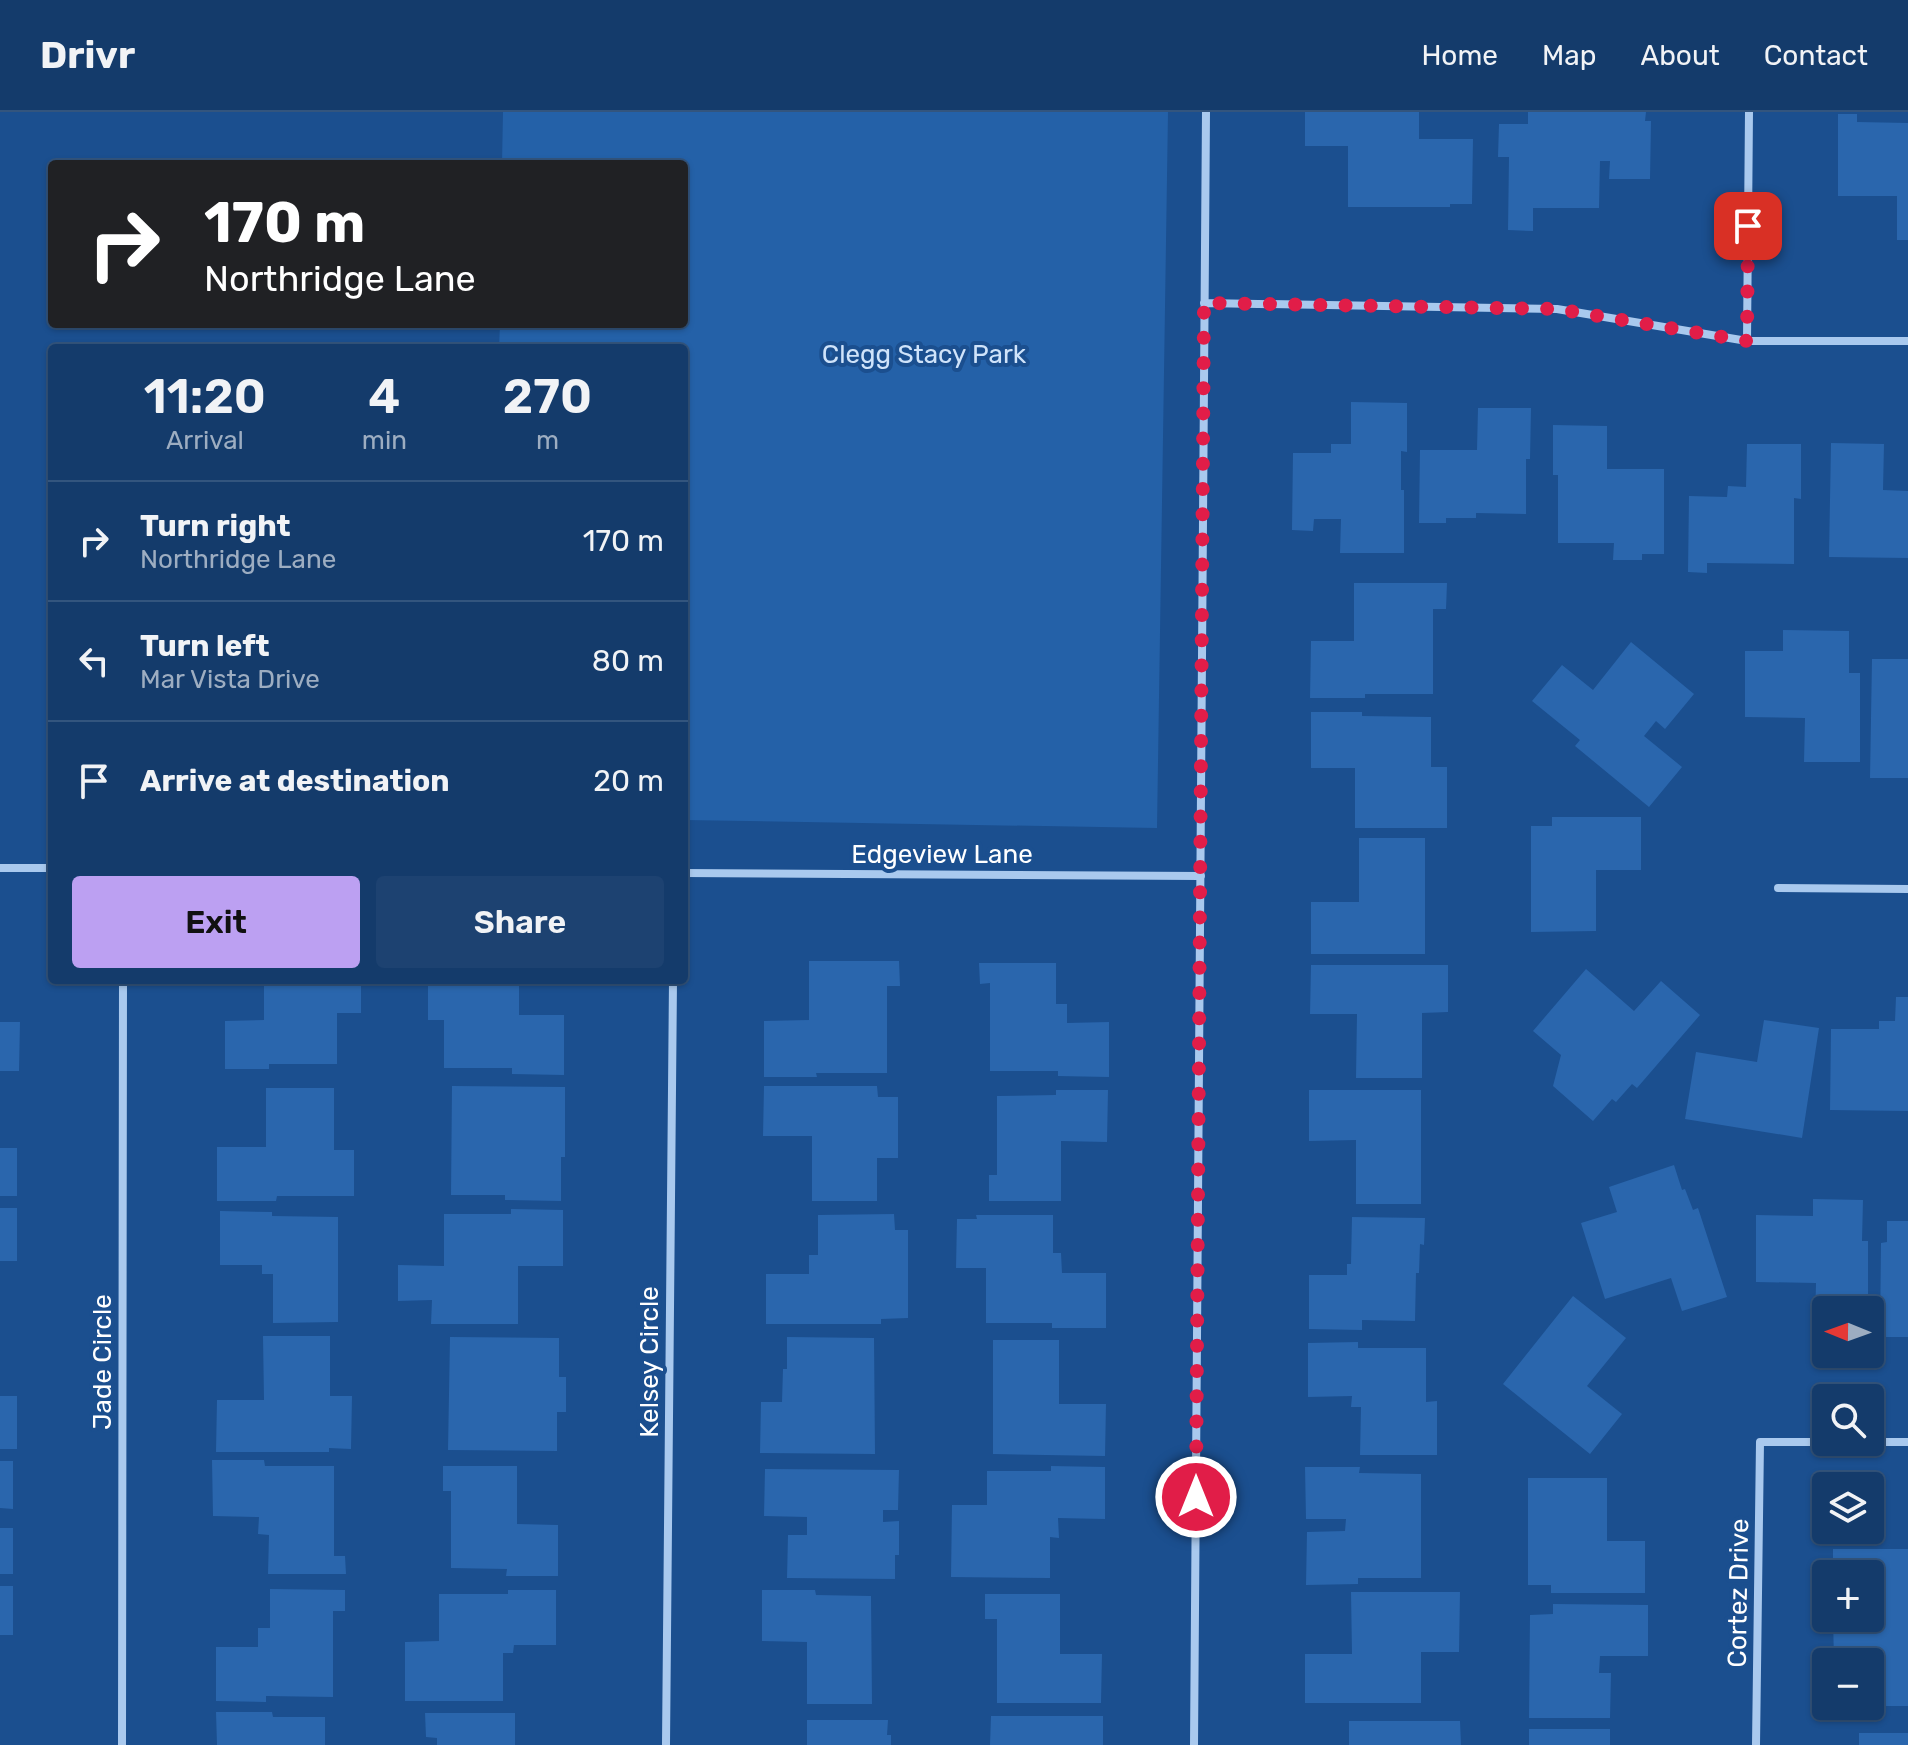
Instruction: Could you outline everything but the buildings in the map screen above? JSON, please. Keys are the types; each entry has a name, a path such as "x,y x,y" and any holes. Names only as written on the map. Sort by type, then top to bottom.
{"street":[{"path":"1194,1745 1206,112"},
{"path":"1747,341 1749,112"},
{"path":"1204,303 1557,309 1747,341 1908,341"},
{"path":"0,868 48,868"},
{"name":"Edgeview Lane","path":"688,873 1201,876"},
{"path":"1778,888 1908,889"},
{"name":"Jade Circle","path":"122,1745 123,984"},
{"name":"Kelsey Circle","path":"666,1745 673,984"},
{"name":"Cortez Drive","path":"1756,1745 1760,1442 1812,1442"},
{"path":"1884,1442 1908,1442"}],"green space":[{"name":"Clegg Stacy Park","path":"503,112 1168,112 1157,828 688,820 688,344 499,344 500,328 688,328 688,160 502,160"}],"route":[{"path":"1196,1497 1204,303 1557,309 1747,341 1748,226"}]}
